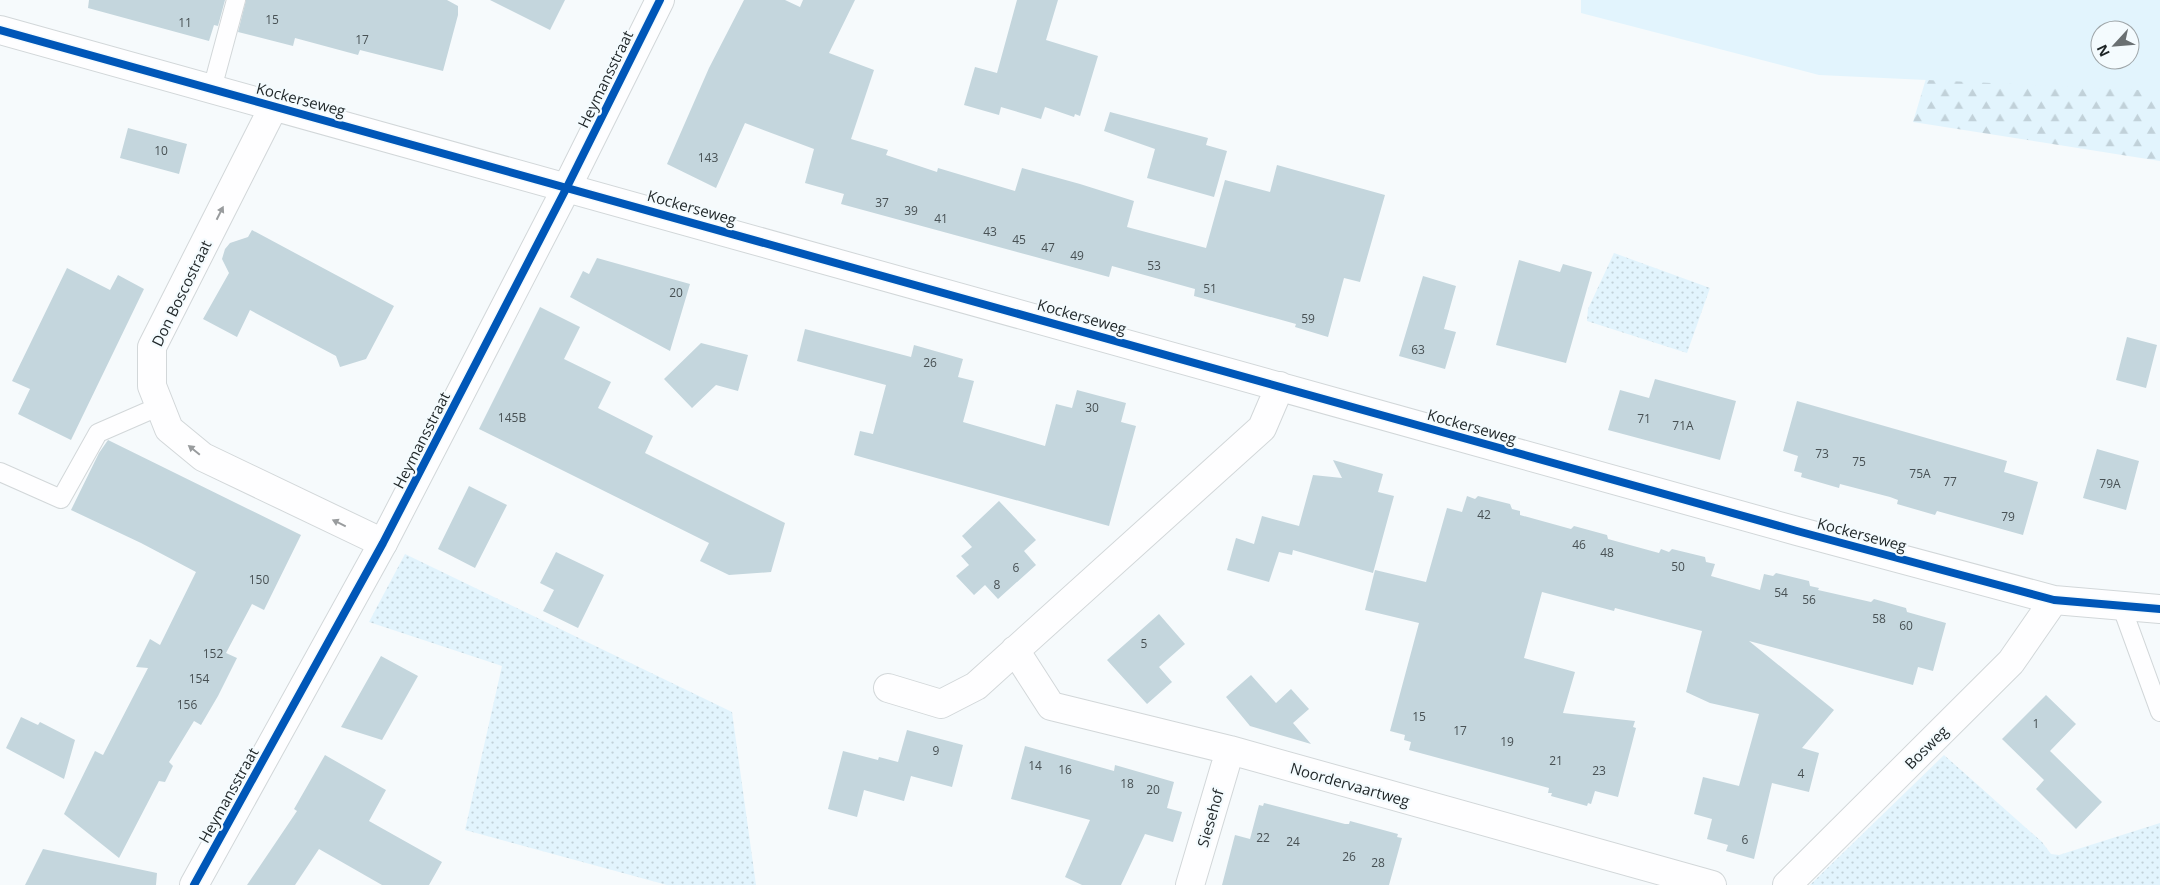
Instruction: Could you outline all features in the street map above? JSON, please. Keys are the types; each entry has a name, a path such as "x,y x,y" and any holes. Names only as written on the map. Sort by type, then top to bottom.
{"street":[{"name":"Heymansstraat","path":"194,885 383,543 567,187 660,0"},
{"name":"Kockerseweg","path":"0,30 1778,526 2054,600 2160,609"},
{"name":"Don Boscostraat","path":"274,106 152,348 152,386 169,429 203,458 383,543"},
{"path":"888,688 941,704 976,686 1262,428 1280,386"},
{"name":"Bosweg","path":"1787,885 2012,662 2054,600"},
{"name":"Noordervaartweg","path":"1014,650 1051,706 1230,750 1712,885"},
{"name":"Siesehof","path":"1190,885 1230,750"}],"lane":[{"path":"212,89 236,0"},
{"path":"0,472 61,500 98,433 160,406"},
{"path":"2121,605 2160,712"}],"green space":[{"path":"1581,0 2160,0 2160,91 1819,75 1581,13"},
{"path":"1928,72 2160,82 2160,161 1913,122"},
{"path":"1614,253 1710,288 1687,353 1587,321 1588,309"},
{"path":"405,554 732,712 756,885 667,885 465,830 502,666 369,622"},
{"path":"1944,755 2042,842 2051,854 2059,855 2160,823 2160,885 1810,885"}],"building":[{"path":"89,0 225,0 218,26 214,25 209,41 88,8"},
{"path":"246,0 447,0 458,6 458,15 443,71 360,50 358,55 295,38 293,46 238,32"},
{"path":"490,0 565,0 550,30"},
{"path":"744,0 785,0 800,7 803,0 855,0 829,53 874,70 851,139 888,150 886,155 937,172 938,168 1015,191 1022,168 1080,184 1134,201 1127,227 1206,248 1225,180 1270,192 1277,165 1385,195 1360,282 1344,278 1328,337 1295,327 1296,324 1194,296 1195,289 1112,266 1109,277 841,204 844,194 805,183 814,149 745,123 716,188 667,164 709,68"},
{"path":"1017,0 1058,0 1046,40 1098,56 1080,116 1075,114 1074,117 1045,107 1041,119 1001,107 999,115 964,105 975,67 997,73"},
{"path":"1110,112 1208,138 1206,145 1227,151 1214,197 1147,178 1155,149 1104,131"},
{"path":"128,128 187,144 179,174 120,158"},
{"path":"252,230 394,306 366,359 340,367 336,356 250,310 237,337 203,319 229,273 222,259 225,249 230,243 248,237"},
{"path":"597,258 690,284 670,351 570,297 583,271 589,274"},
{"path":"1519,260 1560,272 1563,264 1592,272 1566,363 1496,345"},
{"path":"67,268 110,290 118,275 144,289 71,440 18,414 30,389 12,381"},
{"path":"1423,276 1456,286 1444,329 1456,332 1445,369 1399,356"},
{"path":"540,307 580,327 564,359 611,382 598,408 653,436 645,453 785,523 771,572 729,575 700,561 709,543 479,429"},
{"path":"805,329 911,357 914,345 963,359 958,377 974,381 963,422 1045,446 1056,404 1072,408 1077,390 1126,403 1121,422 1136,426 1109,526 854,455 860,431 873,434 886,385 797,361"},
{"path":"2127,337 2157,345 2146,388 2116,380"},
{"path":"701,343 748,355 738,391 716,385 692,408 664,379"},
{"path":"1655,379 1736,401 1720,460 1608,430 1620,390 1649,398"},
{"path":"1797,401 2007,461 2004,472 2038,482 2023,535 1937,511 1935,515 1897,504 1898,500 1890,497 1840,484 1839,488 1801,477 1802,473 1794,471 1798,456 1783,451"},
{"path":"108,440 301,535 264,610 252,604 226,653 237,658 218,696 201,725 194,721 169,762 173,766 165,782 159,781 119,858 64,814 95,751 103,755 148,668 136,667 150,639 160,645 196,572 141,543 71,510 99,453"},
{"path":"2097,449 2139,461 2126,510 2083,498"},
{"path":"1333,460 1383,474 1378,492 1394,496 1373,573 1293,550 1292,555 1279,552 1269,582 1227,570 1236,538 1254,544 1262,516 1299,526 1313,475 1342,478"},
{"path":"469,486 507,505 475,568 438,549"},
{"path":"1467,496 1475,499 1478,496 1510,504 1512,509 1520,511 1520,515 1571,529 1574,526 1607,535 1608,539 1659,553 1661,549 1669,552 1672,549 1705,557 1706,562 1715,564 1711,576 1760,590 1764,574 1773,576 1776,573 1809,581 1810,586 1819,588 1818,590 1871,602 1874,599 1906,608 1907,612 1946,623 1933,671 1918,667 1913,685 1749,641 1834,710 1802,748 1819,753 1809,792 1772,783 1754,859 1726,851 1728,845 1707,839 1712,819 1694,814 1703,777 1739,786 1759,714 1710,703 1686,692 1702,631 1615,608 1614,611 1542,592 1524,658 1575,672 1563,713 1635,721 1633,727 1636,728 1618,797 1595,791 1591,804 1588,803 1587,806 1551,796 1552,793 1548,793 1549,788 1409,750 1411,742 1404,740 1405,735 1390,731 1419,623 1365,610 1375,570 1426,582 1447,508 1462,512"},
{"path":"999,501 1036,540 1024,551 1036,565 998,599 985,585 974,595 956,576 969,565 961,556 972,547 962,536"},
{"path":"556,552 604,575 578,628 543,611 554,590 540,583"},
{"path":"1159,614 1185,644 1159,667 1172,682 1147,704 1107,660"},
{"path":"381,656 418,676 382,740 341,727"},
{"path":"1251,675 1276,703 1291,689 1309,709 1293,723 1311,744 1250,726 1226,697"},
{"path":"2046,695 2076,724 2050,751 2102,802 2076,829 2036,789 2044,780 2002,739"},
{"path":"21,717 38,725 40,722 75,740 64,779 6,748"},
{"path":"907,730 963,745 952,787 911,776 904,801 864,790 857,817 828,809 843,751 878,760 879,757 898,762"},
{"path":"1025,746 1114,771 1115,765 1174,782 1167,808 1182,812 1173,842 1145,834 1121,885 1082,885 1065,877 1090,820 1011,799"},
{"path":"325,755 386,790 369,821 442,862 429,885 382,885 319,849 295,885 247,885 297,811 294,809"},
{"path":"1264,803 1345,824 1349,824 1350,821 1398,834 1397,837 1402,838 1389,885 1222,885 1235,835 1250,839 1259,805 1263,806"},
{"path":"43,849 157,873 156,885 25,885"}],"cycle path":[{"path":"194,885 383,543 567,187 660,0"},
{"path":"0,30 1797,531 2054,600 2160,609"}]}
